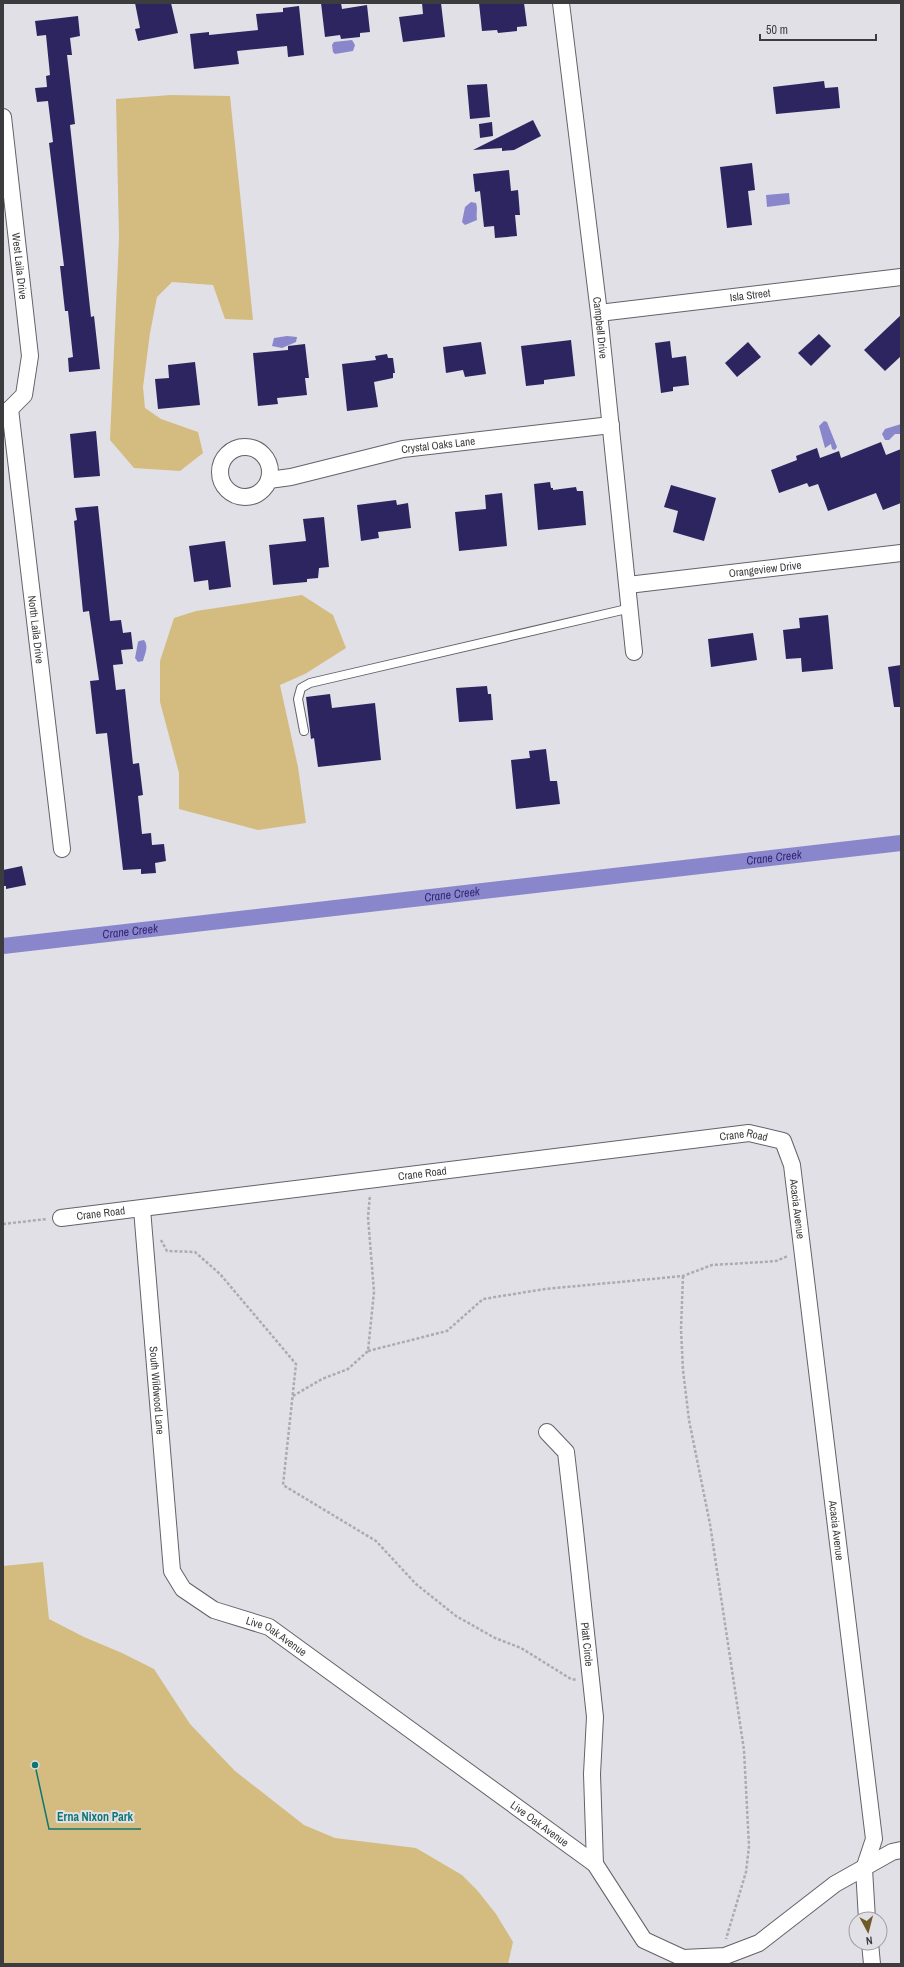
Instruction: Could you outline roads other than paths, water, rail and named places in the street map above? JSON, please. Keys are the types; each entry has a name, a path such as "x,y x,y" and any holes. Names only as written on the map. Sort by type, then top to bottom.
{"street":[{"name":"Campbell Drive","path":"561,3 599,313 631,608 634,652"},
{"name":"West Laila Drive","path":"3,117 30,356 24,395 7,409"},
{"name":"Isla Street","path":"599,313 901,277"},
{"name":"North Laila Drive","path":"7,409 62,850"},
{"name":"Crystal Oaks Lane","path":"269,480 291,477 403,449 611,426"},
{"name":"Orangeview Drive","path":"628,585 901,553"},
{"name":"Crane Road","path":"61,1218 749,1133 783,1141"},
{"name":"Acacia Avenue","path":"783,1141 792,1165 874,1839 864,1869 867,1911"},
{"name":"South Wildwood Lane","path":"142,1209 172,1571"},
{"name":"Platt Circle","path":"547,1432 566,1452 592,1684 595,1717 592,1774 595,1864"},
{"name":"Live Oak Avenue","path":"172,1571 183,1589 214,1610 269,1627 595,1864 644,1940 683,1958 725,1956 759,1943 835,1884 892,1852 901,1850"},
{"path":"871,1951 872,1964"}],"lane":[{"path":"304,731 298,699 301,688 310,683 631,608"}],"waterway":[{"name":"Crane Creek","path":"3,946 901,843"}],"place":[{"name":"Erna Nixon Park","path":"35,1765"}]}
